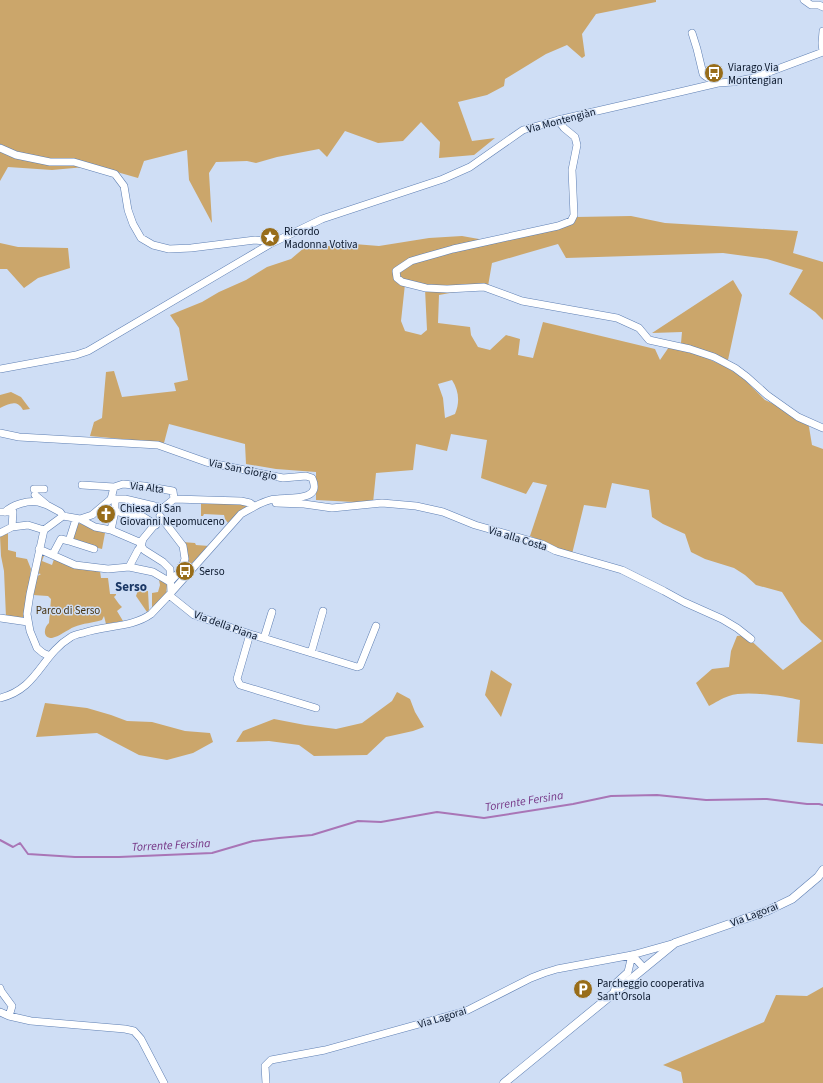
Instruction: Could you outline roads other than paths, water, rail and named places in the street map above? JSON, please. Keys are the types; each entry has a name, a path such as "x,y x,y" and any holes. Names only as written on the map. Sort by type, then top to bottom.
{"main road":[{"name":"Via Lagorai","path":"504,1083 675,943 766,911 792,899 818,877 823,870"}],"street":[{"path":"804,0 811,5 823,8"},
{"path":"823,31 823,52"},
{"path":"692,33 703,74 705,77 714,79 718,83"},
{"name":"Via Montengiàn","path":"0,369 76,355 88,351 270,244 322,219 443,179 470,167 523,130 558,120 718,83 753,78 823,52"},
{"path":"558,120 574,137 578,144 572,170 574,215 571,221 558,226 453,249 411,261 396,271 397,278 402,282 426,288 447,289 484,287 522,301 617,318 639,328 649,340 690,349 714,357 735,368 767,395 798,417 823,428"},
{"path":"0,148 16,155 50,162 74,162 115,174 124,186 128,210 133,224 142,238 153,245 169,249 191,248 255,240 264,241 270,244"},
{"name":"Via San Giorgio","path":"0,433 19,437 158,445 206,462 283,478 306,476 312,478 315,485 314,492 308,496 271,500 254,506 241,514 170,594 147,616 128,624 91,630 73,636 60,645 35,677 21,690 0,698"},
{"name":"Via Alta","path":"82,485 114,487 124,484 144,486 173,491 174,499"},
{"name":"Via Alta","path":"111,530 115,511 113,499 114,487"},
{"path":"44,489 35,492 47,505"},
{"path":"78,519 92,515 113,499 125,499 163,508"},
{"path":"129,567 138,550 142,546 143,539 156,525 163,508 174,499 241,502 250,503 254,506"},
{"name":"Via alla Costa","path":"271,500 272,504 304,504 332,508 382,503 416,506 443,512 475,525 542,544 556,551 622,570 684,602 722,619 751,639"},
{"path":"2,512 17,504 36,502 47,505 60,512 63,516 78,519 94,527 111,530 139,542 144,550 163,562 170,569 170,594"},
{"path":"115,511 136,517 137,513 156,525"},
{"path":"2,512 13,512 12,526"},
{"path":"0,533 12,526 28,526 42,529 63,516"},
{"path":"160,516 183,546 185,559 181,570 170,582"},
{"path":"69,541 78,519"},
{"path":"42,529 27,614 30,631 37,648 50,656"},
{"path":"53,554 61,539 94,549"},
{"path":"39,549 75,565 108,569 129,567 153,572 170,582"},
{"name":"Via della Piana","path":"170,594 194,615 356,667 360,666 376,626"},
{"path":"311,653 322,611"},
{"name":"Via della Piana","path":"264,638 272,612"},
{"path":"0,618 28,622"},
{"path":"250,634 237,679 240,685 316,708"},
{"name":"Via Lagorai","path":"266,1083 265,1066 271,1060 325,1050 466,1011 530,978 557,969 632,955 675,943"},
{"path":"632,955 644,968"},
{"name":"Via Lagorai","path":"614,992 617,982 628,972 632,955"},
{"path":"0,988 12,1006 9,1016"},
{"path":"0,1012 9,1016 31,1021 124,1029 134,1032 141,1039 164,1083"}],"waterway":[{"name":"Torrente Fersina","path":"0,840 13,847 20,843 28,854 75,857 119,857 212,853 253,841 312,835 358,821 381,822 437,812 484,818 573,804 611,796 657,795 706,800 767,799 823,805"}],"place":[{"name":"Viarago Via Montengian","path":"714,73"},
{"name":"Ricordo Madonna Votiva","path":"270,237"},
{"name":"Chiesa di San Giovanni Nepomuceno","path":"106,514"},
{"name":"Serso","path":"185,571"},
{"name":"Parcheggio cooperativa Sant'Orsola","path":"583,989"}],"district":[{"name":"Serso","path":"131,586"}],"park label":[{"name":"Parco di Serso","path":"68,610"}]}
